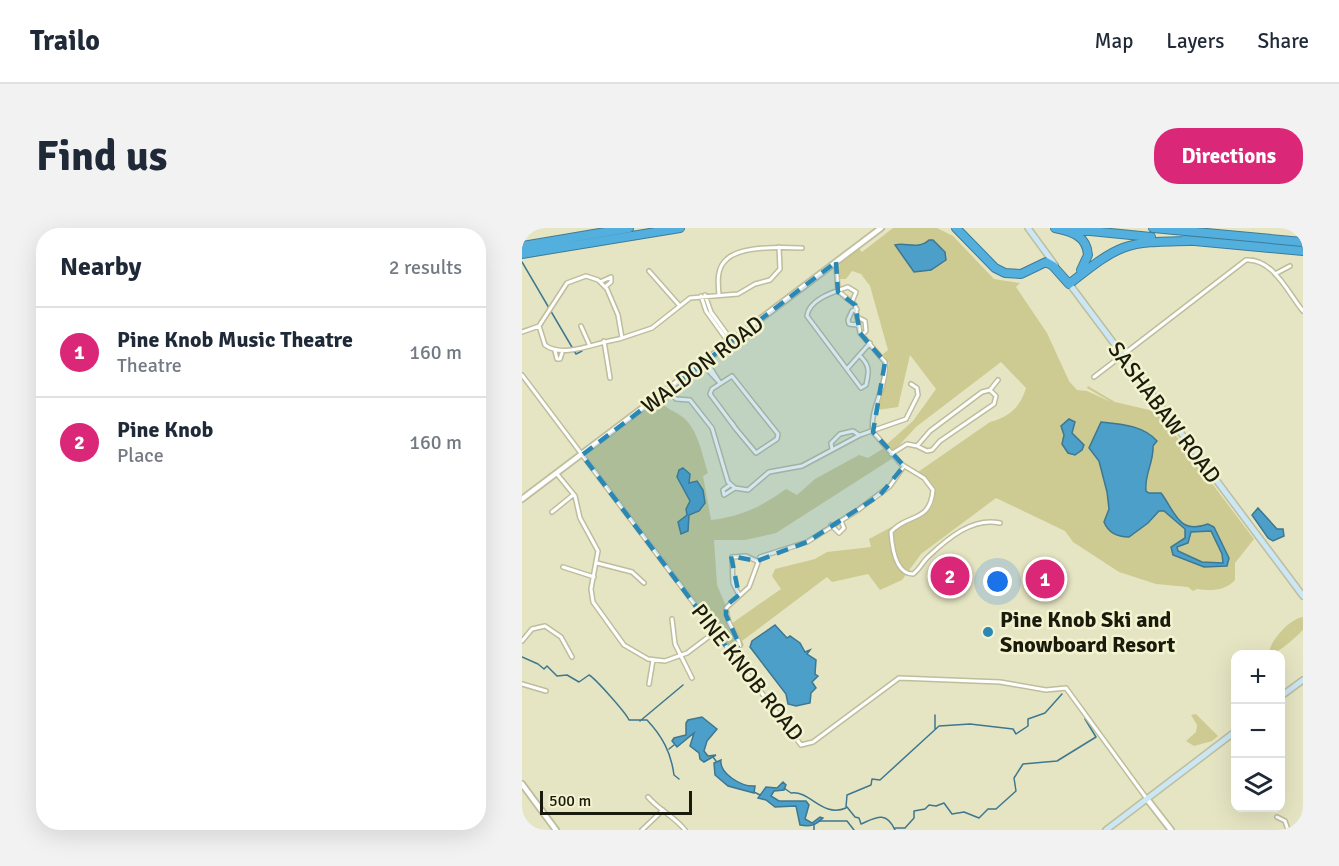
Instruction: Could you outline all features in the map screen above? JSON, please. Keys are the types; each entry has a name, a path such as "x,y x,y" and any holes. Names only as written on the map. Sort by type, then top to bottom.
{"highway":[{"path":"522,246 628,228"},
{"path":"522,254 680,228"},
{"path":"956,228 1003,273 1019,274 1046,262 1052,265 1068,282"},
{"path":"1055,228 1078,235 1088,249 1085,265 1068,282"},
{"path":"1060,228 1303,251"},
{"path":"1157,228 1303,242"},
{"path":"1068,282 1103,257 1126,245 1147,241 1189,241"}],"main road":[{"name":"SASHABAW ROAD","path":"1028,228 1303,596"},
{"path":"1285,694 1303,680"},
{"path":"1106,830 1231,735"}],"street":[{"name":"WALDON ROAD","path":"522,499 881,228"},
{"path":"539,326 542,340 555,351 562,352 622,338 652,328 690,298 738,294 774,278 782,263 779,247"},
{"path":"719,296 718,276 727,259 748,251 779,247 802,248"},
{"path":"1094,377 1245,261 1257,260 1266,264 1303,311"},
{"path":"836,262 838,291 857,309 857,326 862,335 884,359 886,366 873,430 893,455 904,466 926,480 933,490 931,503 925,512 891,532 896,562 907,574 915,573 929,556 968,527 982,521 1000,523"},
{"path":"1275,274 1290,266"},
{"path":"649,271 679,305"},
{"path":"522,332 539,326 567,283 586,276 605,286 618,315 622,338"},
{"path":"600,282 611,277 611,282 605,286"},
{"path":"852,302 856,295 854,289 848,287 810,307 807,316 857,386 865,386 869,367 861,357"},
{"path":"703,296 716,322 730,342"},
{"path":"857,309 852,312 848,320 849,324 857,326"},
{"path":"857,317 865,321 866,331 862,335"},
{"path":"581,326 589,344"},
{"path":"604,341 610,378"},
{"path":"847,369 861,357 870,343"},
{"path":"555,351 555,357 558,360 562,352"},
{"path":"705,363 705,367 720,383"},
{"name":"PINE KNOB ROAD","path":"522,375 794,738 805,746 899,678 1000,682 1046,690 1066,688 1171,830"},
{"path":"729,376 734,377 778,434 777,439 756,453 710,394 720,383 729,376"},
{"path":"917,447 930,431 982,392 990,390 998,380"},
{"path":"730,484 723,490 724,495 735,488 753,488 767,474 802,466 859,435 891,422 903,421 909,416 918,395 917,388 911,384"},
{"path":"668,390 676,399 690,400 712,428 730,484 735,488"},
{"path":"893,455 906,444 927,451 932,450 940,441 994,404 997,399 990,390"},
{"path":"832,450 831,443 840,434 853,431 859,435"},
{"path":"731,653 740,646 740,643 729,627 726,608 751,583 757,561 764,554 807,542 886,490 904,466"},
{"path":"557,474 573,495 580,519 596,547 597,563 591,598 597,610 629,650 653,660 680,657 715,632"},
{"path":"552,512 573,495"},
{"path":"831,525 839,534 844,528 841,520"},
{"path":"739,595 732,576 732,557 746,556 757,561"},
{"path":"597,563 632,572 644,583"},
{"path":"563,567 594,577"},
{"path":"672,619 673,634 680,657 692,678"},
{"path":"522,640 532,629 545,626 561,637 572,657"},
{"path":"649,684 653,660"},
{"path":"522,684 546,691"},
{"path":"522,784 553,829"},
{"path":"648,796 677,819 685,830"},
{"path":"642,830 663,810"},
{"path":"1277,817 1284,822 1288,830"}],"highlighted area":[{"path":"836,262 838,292 855,305 860,333 885,362 873,432 904,466 880,495 807,542 757,561 731,556 739,595 726,606 726,615 740,646 731,653 582,455"}],"shaded area":[{"path":"893,228 937,228 953,236 994,279 1020,283 1016,287 1047,333 1069,381 1077,390 1087,391 1111,402 1087,388 1088,386 1115,402 1158,412 1254,539 1235,563 1235,580 1231,584 1213,590 1193,591 1188,587 1156,584 1119,572 1073,542 1065,531 996,498 921,554 902,580 880,590 868,574 832,582 827,577 742,641 744,645 733,654 584,456 658,399 685,419 697,437 708,473 703,476 711,520 751,510 786,489 797,495 815,479 859,455 868,458 884,448 893,458 776,533 745,540 714,540 717,585 725,604 728,626 781,589 772,576 775,569 815,559 827,552 871,547 869,539 897,524 899,527 925,515 933,504 934,492 929,481 918,472 990,422 1009,414 1021,401 1026,388 1001,362 916,427 893,452 886,445 913,421 936,389 910,355 898,407 878,410 889,364 883,354 888,350 870,286 861,274 852,271 846,279 839,279 840,260 858,247 862,252"},
{"path":"1303,617 1303,630 1282,648 1270,650 1272,643 1281,632"},
{"path":"1196,714 1218,736 1212,741 1194,746 1186,741 1196,732 1197,725 1191,715"}],"water":[{"path":"933,240 945,252 946,260 931,270 914,272 895,245 921,245"},
{"path":"1069,419 1075,422 1072,433 1084,445 1082,450 1075,455 1068,453 1062,444 1064,435 1061,426"},
{"path":"1101,422 1138,428 1157,441 1153,446 1146,479 1146,491 1161,493 1174,514 1184,524 1198,527 1208,524 1214,527 1229,558 1227,566 1204,567 1173,555 1171,547 1185,538 1185,529 1164,511 1159,511 1148,523 1129,537 1117,535 1111,531 1104,522 1109,509 1099,461 1089,448","holes":["1211,531 1222,554 1223,563 1202,562 1178,551 1177,547 1188,543 1191,532"]},
{"path":"683,468 690,474 689,483 697,481 703,490 705,503 699,511 689,515 688,531 681,534 678,522 687,515 686,509 690,501 677,477 679,470"},
{"path":"1258,508 1277,529 1283,529 1284,536 1273,541 1268,538 1252,515"},
{"path":"775,625 787,638 790,636 800,643 805,652 810,650 807,654 816,660 815,674 818,676 812,682 816,688 811,693 810,703 796,706 788,704 786,694 750,647 752,641"},
{"path":"702,717 717,729 707,741 704,751 708,756 716,755 704,762 700,759 699,753 690,746 694,733 677,747 672,741 674,738 686,735 688,720"},
{"path":"721,760 724,770 732,778 749,786 755,786 754,793 728,786 715,775 714,763"},
{"path":"783,782 786,785 784,790 774,791 771,796 779,801 806,801 809,805 805,819 812,823 820,817 823,818 813,825 800,825 796,806 775,807 766,800 758,798 766,787 777,788"}],"waterway":[{"path":"522,262 576,354 582,351"},
{"path":"522,657 544,669 547,666 557,676 567,675 579,682 589,675 617,703 629,720 647,720 665,745 674,775 679,779"},
{"path":"640,721 683,685"},
{"path":"846,807 847,795 871,785 872,779 880,780 939,726 970,724 1013,729 1016,734 1028,726 1028,719 1045,713 1062,694"},
{"path":"935,715 935,729"},
{"path":"895,828 905,828 914,818 914,811 925,809 929,805 936,806 944,803 952,814 964,812 979,818 988,809 996,809 1016,791 1014,778 1023,764 1057,761 1096,737 1085,719"},
{"path":"669,749 674,745"},
{"path":"713,757 716,761"},
{"path":"784,788 791,793 804,795 823,807 838,810 846,808"},
{"path":"754,792 760,795"},
{"path":"847,807 855,817 859,818 861,824 880,817 888,820 895,830"},
{"path":"819,821 847,821 854,830"},
{"path":"814,824 814,830"}],"place":[{"name":"Pine Knob","path":"950,576"},
{"name":"Pine Knob Music Theatre","path":"1045,579"},
{"name":"Pine Knob Ski and Snowboard Resort","path":"988,632"}]}
